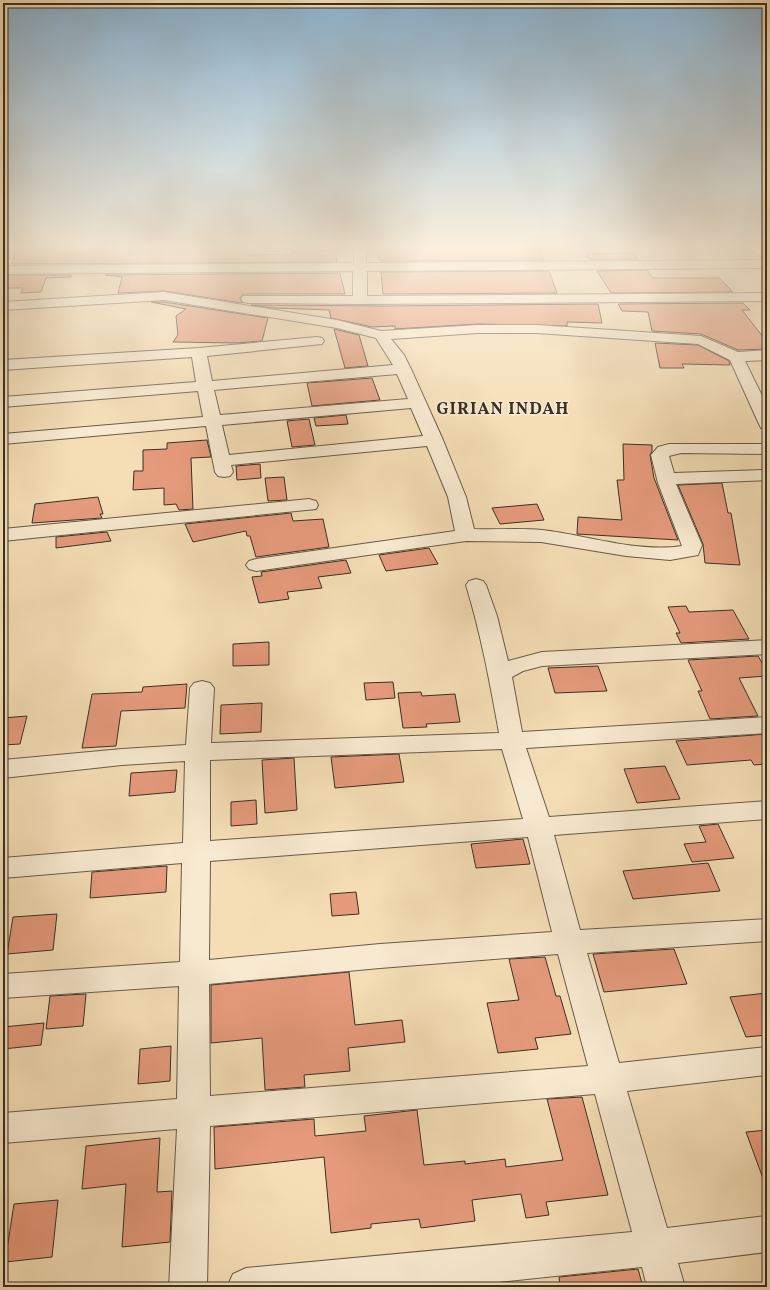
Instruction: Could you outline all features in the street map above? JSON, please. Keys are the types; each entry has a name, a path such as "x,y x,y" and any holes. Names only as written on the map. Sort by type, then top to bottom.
{"street":[{"path":"3,306 16,305"},
{"path":"221,305 337,324 382,335 478,329 537,329 646,335 701,340 736,357 767,355"},
{"path":"382,335 396,355 403,369 434,440 457,497 466,535"},
{"path":"3,365 199,352 317,341"},
{"path":"199,352 222,466 434,440"},
{"path":"736,357 767,424"},
{"path":"3,402 403,369"},
{"path":"3,438 417,403"},
{"path":"256,565 466,535 541,536 626,550 670,554 691,551 692,546 666,479 660,455 667,449 767,448"},
{"path":"666,479 767,475"},
{"path":"3,535 309,504"},
{"path":"476,585 486,616 500,674 512,741 539,828 569,942 666,1287"},
{"path":"500,674 515,666 542,659 767,647"},
{"path":"188,1287 194,1112 198,752 202,688"},
{"path":"3,769 68,761 198,752 512,741 767,725"},
{"path":"3,868 198,851 539,828 767,810"},
{"path":"3,986 195,973 380,956 569,942 767,930"},
{"path":"3,1128 608,1079 767,1061"},
{"path":"246,1287 439,1271 655,1248 767,1234"}],"building":[{"path":"167,305 185,305 268,318 262,341 237,343 173,342 178,335 176,316 186,309"},
{"path":"252,305 598,305 602,323 567,322 567,326 478,324 395,329 395,326 372,327 331,318 329,310 273,308"},
{"path":"619,305 745,305 750,310 742,310 767,342 767,349 738,350 701,334 652,331 648,312 622,311"},
{"path":"334,329 359,335 368,366 345,368"},
{"path":"655,343 698,345 729,361 730,365 682,364 684,368 660,368"},
{"path":"372,378 380,400 312,406 307,383"},
{"path":"346,415 348,424 316,426 314,418"},
{"path":"309,419 315,445 292,447 287,421"},
{"path":"207,440 211,457 191,458 193,509 179,510 176,504 164,505 164,488 133,490 134,471 143,471 143,450 167,449 167,443"},
{"path":"623,444 652,445 650,455 654,478 678,540 577,534 578,517 622,520 617,480 624,480"},
{"path":"260,464 261,478 237,480 236,466"},
{"path":"284,477 287,500 268,501 265,478"},
{"path":"722,483 728,513 731,513 740,565 705,563 703,544 678,485"},
{"path":"98,497 103,514 100,514 102,518 32,523 35,504"},
{"path":"537,504 544,520 500,524 492,508"},
{"path":"291,513 293,521 323,519 329,547 256,557 250,536 247,536 246,531 193,542 185,524"},
{"path":"107,532 111,541 56,548 56,537"},
{"path":"429,548 438,564 386,571 379,555"},
{"path":"346,560 351,573 318,577 322,588 287,592 289,599 259,603 252,577 262,576 261,572"},
{"path":"686,606 689,612 733,610 749,639 681,643 676,633 680,633 668,607"},
{"path":"269,642 269,665 233,666 233,644"},
{"path":"758,656 767,671 767,676 739,678 758,716 710,719 698,691 702,691 688,660"},
{"path":"598,666 607,691 555,693 548,668"},
{"path":"393,682 395,698 366,700 364,683"},
{"path":"187,684 185,708 121,711 116,746 82,748 92,694 142,692 143,687"},
{"path":"421,692 422,696 455,694 460,722 426,724 427,727 403,728 398,693"},
{"path":"262,703 261,732 220,734 221,705"},
{"path":"27,716 20,744 3,745 3,718"},
{"path":"767,734 767,764 754,765 751,760 687,765 676,741"},
{"path":"399,754 404,782 335,788 331,757"},
{"path":"294,758 297,810 265,813 262,760"},
{"path":"665,766 680,799 637,803 624,769"},
{"path":"177,770 175,792 129,796 131,773"},
{"path":"256,800 257,824 231,826 231,802"},
{"path":"718,824 734,858 692,862 684,844 706,842 699,826"},
{"path":"523,839 530,864 476,868 471,844"},
{"path":"708,863 720,891 633,899 623,871"},
{"path":"167,866 166,892 90,898 92,872"},
{"path":"356,892 359,914 332,916 330,894"},
{"path":"57,914 53,950 7,954 13,917"},
{"path":"674,949 687,984 604,992 593,954"},
{"path":"545,957 556,996 560,996 571,1034 535,1038 538,1049 498,1053 487,1003 519,1000 509,959"},
{"path":"349,972 355,1025 402,1020 405,1042 348,1048 350,1071 304,1075 305,1087 265,1090 262,1038 211,1043 211,985"},
{"path":"767,993 767,1035 746,1037 730,997"},
{"path":"86,994 83,1026 46,1029 50,996"},
{"path":"44,1023 41,1045 3,1049 3,1027"},
{"path":"171,1046 170,1081 138,1084 140,1049"},
{"path":"582,1097 608,1195 546,1202 549,1215 526,1218 521,1194 472,1200 475,1221 421,1228 419,1219 371,1224 371,1228 331,1233 324,1157 215,1169 214,1127 314,1119 315,1136 366,1131 364,1116 417,1110 424,1165 465,1161 465,1164 505,1159 506,1167 563,1160 547,1099"},
{"path":"767,1130 767,1183 765,1184 746,1132"},
{"path":"160,1138 157,1192 172,1191 170,1242 122,1247 126,1184 82,1189 86,1146"},
{"path":"58,1200 52,1257 5,1262 14,1204"},
{"path":"638,1269 643,1287 560,1287 559,1277"}],"district":[{"name":"GIRIAN INDAH","path":"503,409"}]}
